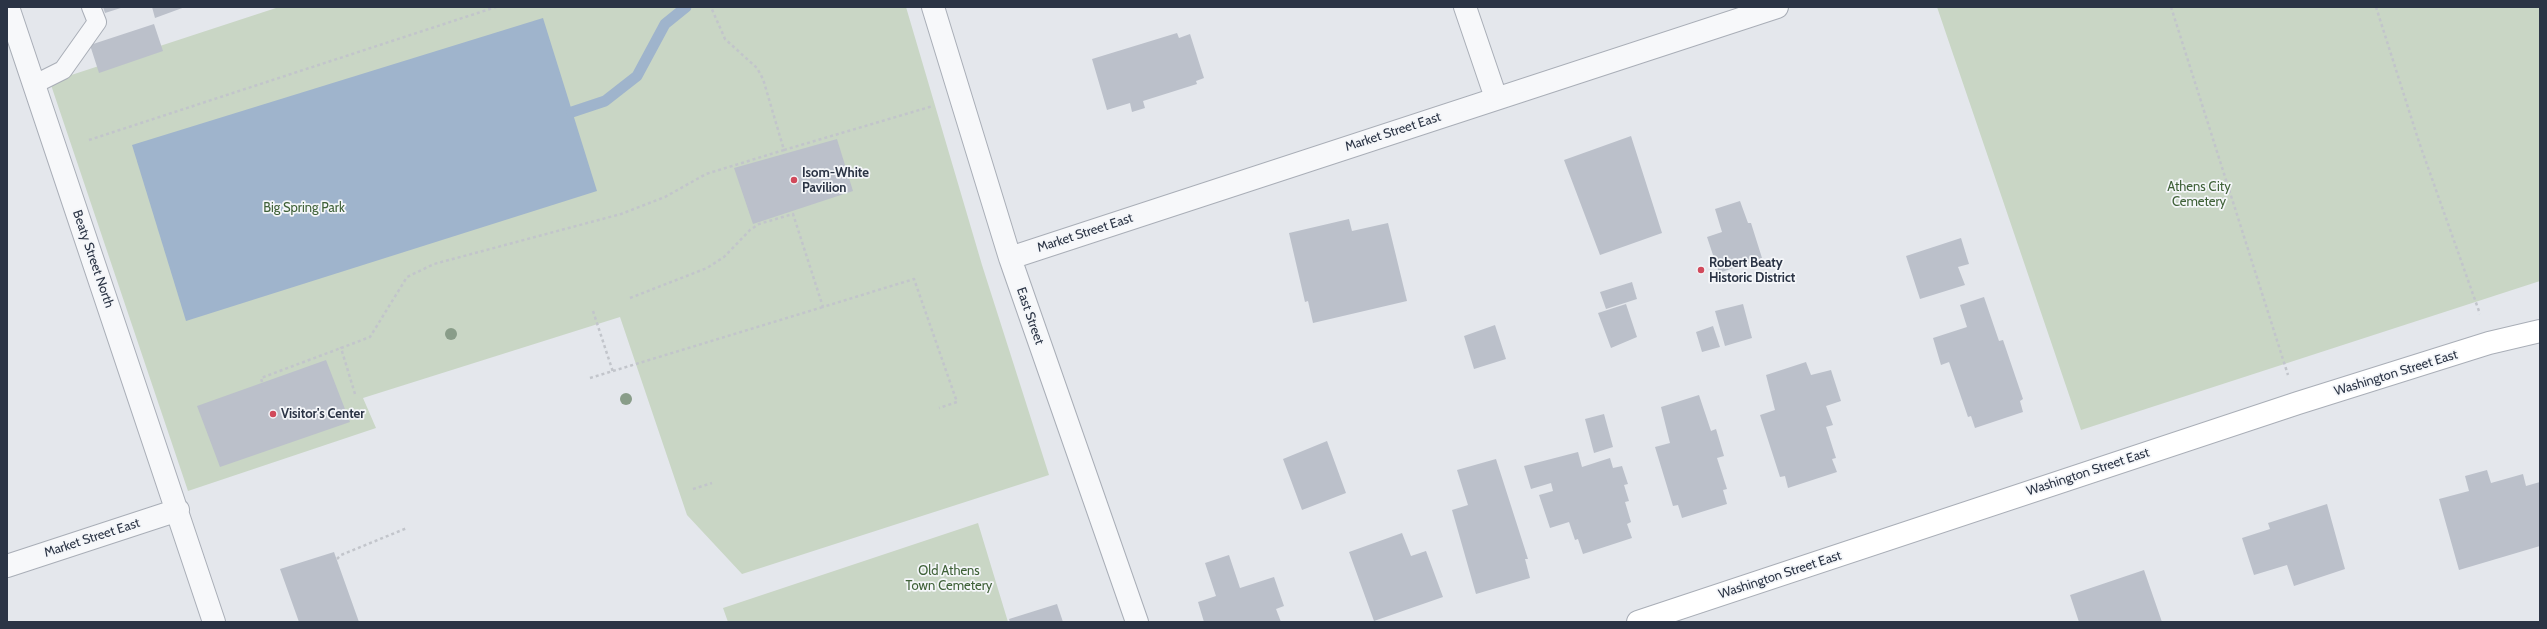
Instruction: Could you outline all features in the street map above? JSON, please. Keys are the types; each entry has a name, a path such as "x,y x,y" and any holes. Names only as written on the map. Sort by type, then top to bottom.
{"street":[{"name":"Beaty Street North","path":"8,7 178,510 214,622"},
{"name":"East Street","path":"932,7 1010,258 1137,622"},
{"path":"1465,7 1496,98"},
{"name":"Market Street East","path":"1010,258 1777,7"},
{"name":"Washington Street East","path":"1638,622 2298,403 2489,343 2540,331"},
{"name":"Market Street East","path":"7,566 178,510"}],"lane":[{"path":"35,84 65,68 97,22 91,7"}],"path":[{"path":"90,140 496,7"},
{"path":"711,7 725,39 757,68 763,79 784,150"},
{"path":"2171,7 2298,403"},
{"path":"2376,7 2419,142 2489,343"},
{"path":"262,382 261,378 370,337 407,277 434,264 621,214 665,197 706,174 934,106"},
{"path":"630,298 707,268 724,257 750,230 759,224 793,214 823,307"},
{"path":"590,378 914,278 957,402 939,408"},
{"path":"593,311 613,372"},
{"path":"341,348 355,394"},
{"path":"693,489 712,483"},
{"path":"337,559 341,555 407,528"}],"green space":[{"name":"Big Spring Park","path":"279,7 906,7 982,265 1049,475 742,574 687,515 620,317 363,398 376,428 188,491 50,82"},
{"name":"Athens City Cemetery","path":"1937,7 2540,7 2540,281 2081,430"},
{"name":"Old Athens Town Cemetery","path":"978,523 1008,622 728,622 723,608"}],"water":[{"path":"543,18 597,191 186,321 132,145"}],"building":[{"path":"103,7 124,7 105,13"},
{"path":"152,7 185,7 155,18"},
{"path":"154,24 163,51 99,73 90,45"},
{"path":"1177,33 1179,38 1190,34 1204,78 1196,81 1197,84 1143,101 1145,108 1132,112 1130,103 1107,110 1092,59"},
{"path":"1631,136 1662,233 1600,255 1564,160"},
{"name":"Isom-White Pavilion","path":"837,139 853,191 753,224 734,168"},
{"path":"1740,201 1748,223 1751,223 1762,258 1719,273 1707,237 1722,232 1715,209"},
{"path":"1349,219 1352,231 1388,223 1407,301 1313,323 1308,301 1305,302 1289,233"},
{"path":"1961,238 1969,264 1958,267 1965,285 1920,299 1906,256"},
{"path":"1632,282 1637,299 1606,309 1600,292"},
{"path":"1984,297 1999,341 2003,340 2023,399 2020,401 2023,412 1975,428 1971,416 1968,417 1949,362 1941,365 1933,338 1967,327 1960,305"},
{"path":"1626,304 1637,337 1611,348 1598,313"},
{"path":"1743,304 1752,338 1725,346 1715,311"},
{"path":"1495,325 1506,359 1474,369 1464,336"},
{"path":"1713,326 1720,347 1702,352 1696,332"},
{"name":"Visitor's Center","path":"326,360 350,422 220,467 197,406"},
{"path":"1806,362 1811,375 1831,370 1841,401 1826,406 1833,425 1826,427 1836,458 1832,459 1837,472 1788,488 1785,476 1780,477 1760,415 1775,410 1766,375"},
{"path":"1699,395 1711,431 1716,429 1724,456 1717,458 1727,489 1723,490 1727,504 1682,518 1678,505 1673,506 1655,447 1670,443 1661,407"},
{"path":"1604,414 1613,447 1594,453 1585,419"},
{"path":"1327,441 1346,493 1302,510 1283,459"},
{"path":"1578,452 1582,467 1610,458 1613,468 1622,466 1628,484 1624,485 1629,501 1625,502 1631,522 1627,524 1632,538 1583,554 1578,539 1575,540 1569,522 1550,528 1539,495 1553,491 1551,483 1531,489 1524,466"},
{"path":"1496,459 1528,559 1525,559 1530,578 1476,594 1452,510 1468,505 1457,470"},
{"path":"2487,470 2491,483 2523,474 2526,486 2540,482 2540,546 2459,570 2439,499 2469,491 2465,476"},
{"path":"2327,504 2345,569 2294,586 2287,565 2254,575 2242,538 2270,529 2268,523"},
{"path":"1402,533 1411,556 1426,551 1443,597 1374,621 1349,552"},
{"path":"334,552 359,622 299,622 280,569"},
{"path":"1229,555 1240,588 1274,577 1284,606 1276,609 1281,622 1204,622 1198,602 1216,596 1205,563"},
{"path":"2144,570 2162,622 2079,622 2070,595"},
{"path":"1057,604 1063,622 1010,622 1009,619"}],"waterway":[{"path":"572,112 605,101 637,76 665,24 686,7"}],"place":[{"name":"Isom-White Pavilion","path":"794,180"},
{"name":"Robert Beaty Historic District","path":"1701,270"},
{"name":"Visitor's Center","path":"273,414"}]}
